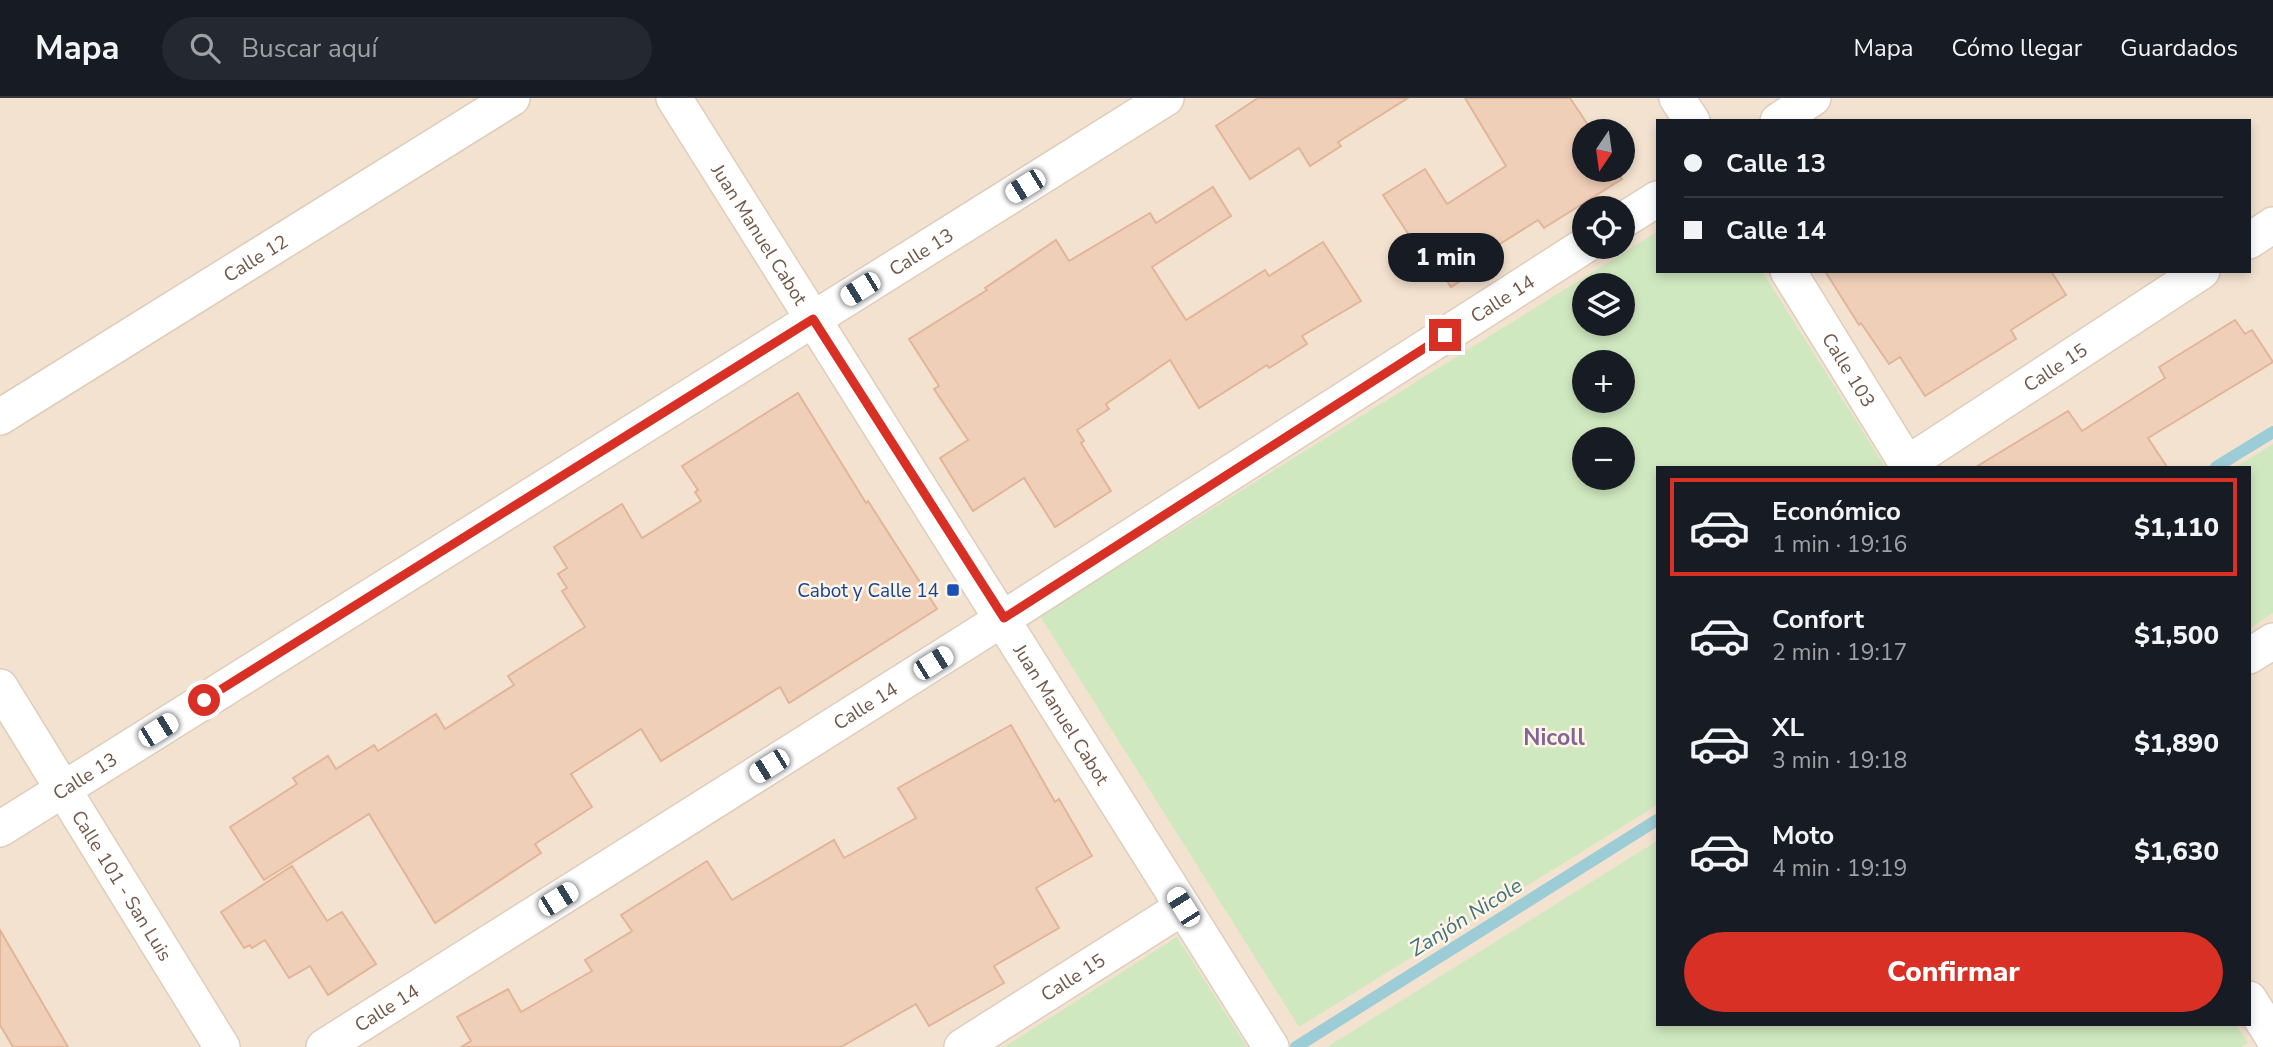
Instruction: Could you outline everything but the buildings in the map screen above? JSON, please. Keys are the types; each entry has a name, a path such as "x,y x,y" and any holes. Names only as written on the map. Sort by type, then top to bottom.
{"street":[{"name":"Calle 12","path":"0,417 512,98"},
{"name":"Juan Manuel Cabot","path":"674,98 1004,618 1268,1042"},
{"name":"Calle 13","path":"0,830 1166,98"},
{"path":"1677,98 1691,119"},
{"path":"1781,119 1813,98"},
{"path":"1635,213 1656,200"},
{"path":"2251,240 2273,225"},
{"name":"Calle 14","path":"324,1047 1004,618 1572,254"},
{"name":"Calle 103","path":"1789,273 1908,466"},
{"name":"Calle 15","path":"1908,466 2199,273"},
{"path":"2251,655 2273,640"},
{"name":"Calle 101 - San Luis","path":"0,687 222,1047"},
{"name":"Calle 15","path":"961,1047 1183,907"},
{"path":"2251,1002 2273,1037"}],"shaded area":[{"path":"0,98 2273,98 2273,1047 0,1047"}],"green space":[{"path":"1656,233 1656,273 1763,273 1884,466 1656,466 1656,806 1299,1027 1040,616 1572,285 1572,336 1635,336 1635,273 1591,273 1614,259 1635,259 1635,246"},
{"path":"2273,444 2273,613 2251,628 2251,466 2238,466"},
{"path":"1656,842 1656,1026 2236,1026 2248,1043 2241,1047 1327,1047"},
{"path":"1177,937 1247,1047 1004,1047"}],"waterway":[{"name":"Zanjón Nicole","path":"2218,466 2273,432"},
{"name":"Zanjón Nicole","path":"1296,1047 1656,821"}],"place":[{"name":"Cabot y Calle 14","path":"953,590"}],"district":[{"name":"Nicoll","path":"1554,737"}],"route":[{"path":"204,700 813,319 1004,618 1445,335"}]}
